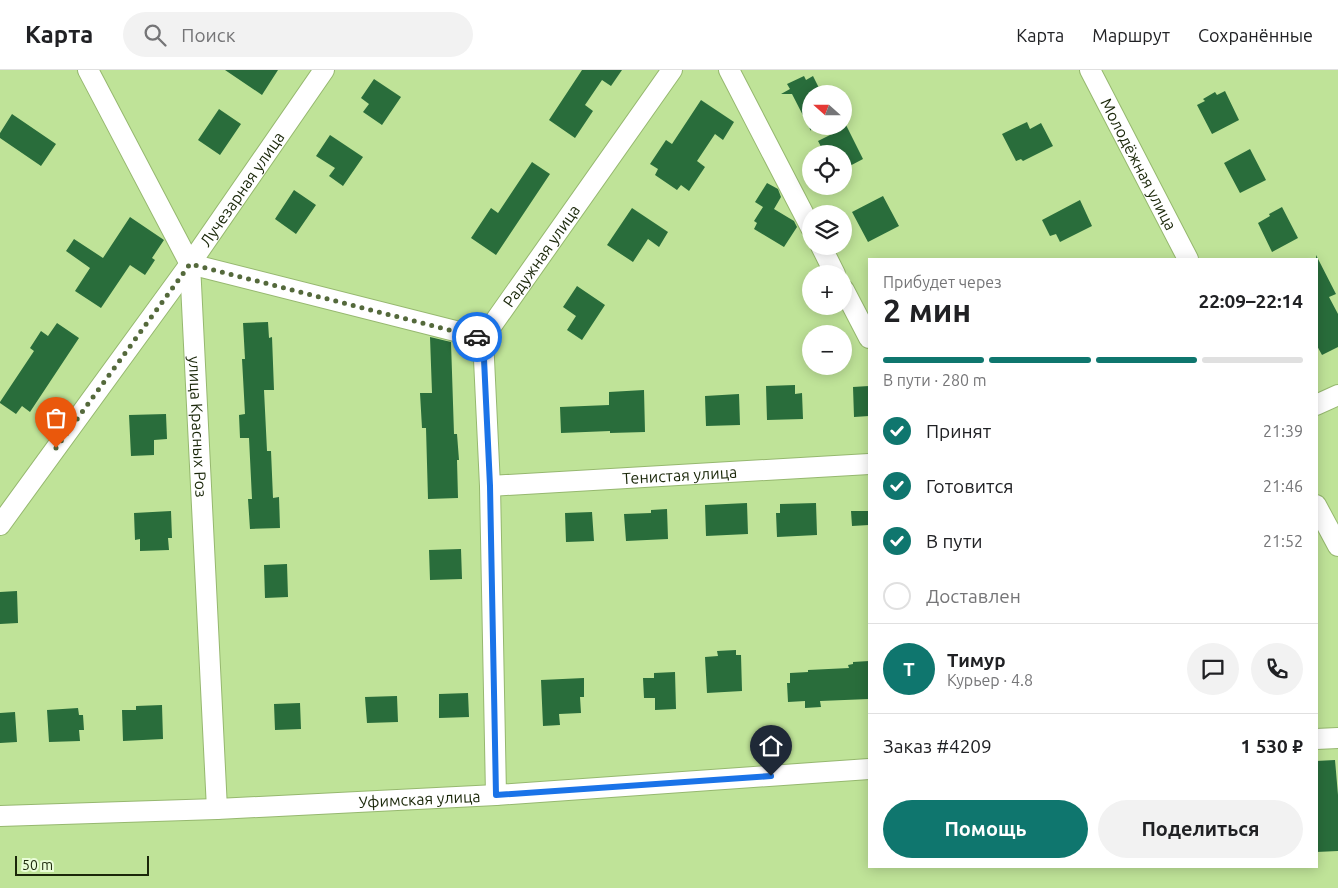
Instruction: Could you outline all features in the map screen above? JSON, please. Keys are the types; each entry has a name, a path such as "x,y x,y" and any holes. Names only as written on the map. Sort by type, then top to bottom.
{"street":[{"name":"улица Красных Роз","path":"88,70 190,264 217,810"},
{"name":"Лучезарная улица","path":"0,525 190,264 324,70"},
{"name":"Радужная улица","path":"483,338 672,70"},
{"path":"729,70 802,211"},
{"name":"Молодёжная улица","path":"1090,70 1187,258"},
{"path":"190,264 483,338 490,486 496,795"},
{"path":"852,305 868,336"},
{"path":"1318,404 1338,395"},
{"name":"Тенистая улица","path":"490,486 868,464"},
{"path":"1318,509 1338,546"},
{"path":"1318,739 1338,738"},
{"name":"Уфимская улица","path":"0,816 217,810 496,795 868,769"}],"building":[{"path":"225,70 278,70 262,95"},
{"path":"582,70 622,70 611,86 602,80 585,105 593,111 575,138 549,120"},
{"path":"804,76 806,80 813,76 818,85 802,85 802,113 792,94 781,94 790,89 787,84"},
{"path":"374,79 401,97 382,125 363,112 369,104 361,98"},
{"path":"1225,91 1239,120 1212,134 1197,105 1215,92 1217,95"},
{"path":"701,100 734,122 723,140 715,134 697,161 705,167 689,191 681,185 677,190 655,175 658,169 650,164 666,140 672,144"},
{"path":"219,109 241,124 220,155 198,140"},
{"path":"12,114 56,144 41,166 0,138 0,133"},
{"path":"1027,122 1030,129 1041,123 1053,146 1023,161 1021,159 1016,161 1002,134"},
{"path":"330,135 363,157 343,186 329,176 335,168 316,156"},
{"path":"830,135 851,135 863,159 852,165 852,145 820,145 818,141"},
{"path":"1250,149 1266,180 1240,193 1224,163"},
{"path":"532,162 550,174 496,255 471,238 491,208 498,213"},
{"path":"767,183 778,189 781,197 774,209 794,221 797,227 784,247 754,229 757,223 754,221 763,207 755,202"},
{"path":"294,190 316,205 296,234 275,219"},
{"path":"883,196 899,226 868,242 852,212"},
{"path":"1080,200 1092,226 1060,242 1056,234 1050,236 1042,220"},
{"path":"1282,207 1298,238 1272,252 1258,223"},
{"path":"632,208 668,232 659,247 648,239 633,262 607,245"},
{"path":"130,217 164,240 152,258 155,260 145,275 130,265 101,308 75,291 90,268 66,251 74,239 103,258"},
{"path":"1318,259 1336,294 1329,297 1338,314 1338,347 1322,355 1318,348"},
{"path":"577,286 605,305 582,340 567,330 576,316 563,307"},
{"path":"268,322 269,338 272,337 274,390 264,390 267,451 271,451 273,498 279,497 280,528 250,529 248,499 252,499 249,438 240,438 239,415 245,414 242,359 245,359 243,323"},
{"path":"57,323 79,338 30,412 22,406 16,414 0,402 34,351 30,348 41,331 48,336"},
{"path":"430,337 451,342 454,434 457,434 459,460 457,460 458,498 428,499 426,428 422,428 420,393 432,393"},
{"path":"795,385 795,394 802,393 803,419 767,420 766,386"},
{"path":"868,386 868,416 854,417 853,387"},
{"path":"644,390 645,432 561,433 560,407 609,405 609,392"},
{"path":"739,394 740,425 706,426 705,396"},
{"path":"166,414 167,439 154,440 154,455 131,456 129,415"},
{"path":"747,503 748,534 706,536 705,505"},
{"path":"816,503 817,535 777,537 776,513 780,513 780,504"},
{"path":"667,509 668,539 626,541 624,514 651,513 651,510"},
{"path":"171,511 172,538 168,538 169,550 140,551 140,539 135,540 134,513"},
{"path":"851,511 868,511 868,525 852,526"},
{"path":"592,512 594,541 566,542 565,513"},
{"path":"461,549 462,579 430,580 429,550"},
{"path":"287,564 288,597 265,598 264,565"},
{"path":"17,591 18,623 0,624 0,592"},
{"path":"736,650 736,655 741,655 742,691 707,693 705,657 718,656 717,651"},
{"path":"868,661 868,699 820,701 821,707 805,708 805,701 788,702 787,683 790,683 790,673 849,668 848,665 853,664 853,662"},
{"path":"675,672 676,709 655,710 655,698 644,698 643,678 654,678 654,673"},
{"path":"584,678 584,697 580,697 581,713 559,714 560,725 543,726 541,680"},
{"path":"468,693 469,717 439,718 439,694"},
{"path":"397,696 398,722 367,723 365,697"},
{"path":"300,703 301,729 275,730 274,704"},
{"path":"162,705 163,739 123,741 122,710 136,710 136,706"},
{"path":"78,708 79,715 83,715 84,730 79,730 80,741 49,742 47,710"},
{"path":"15,712 17,742 0,743 0,713"},
{"path":"1335,760 1338,795 1338,851 1318,852 1318,761"}],"way so far":[{"path":"56,448 190,264 477,337"}],"route":[{"path":"477,337 483,338 490,486 496,795 771,776"}]}
